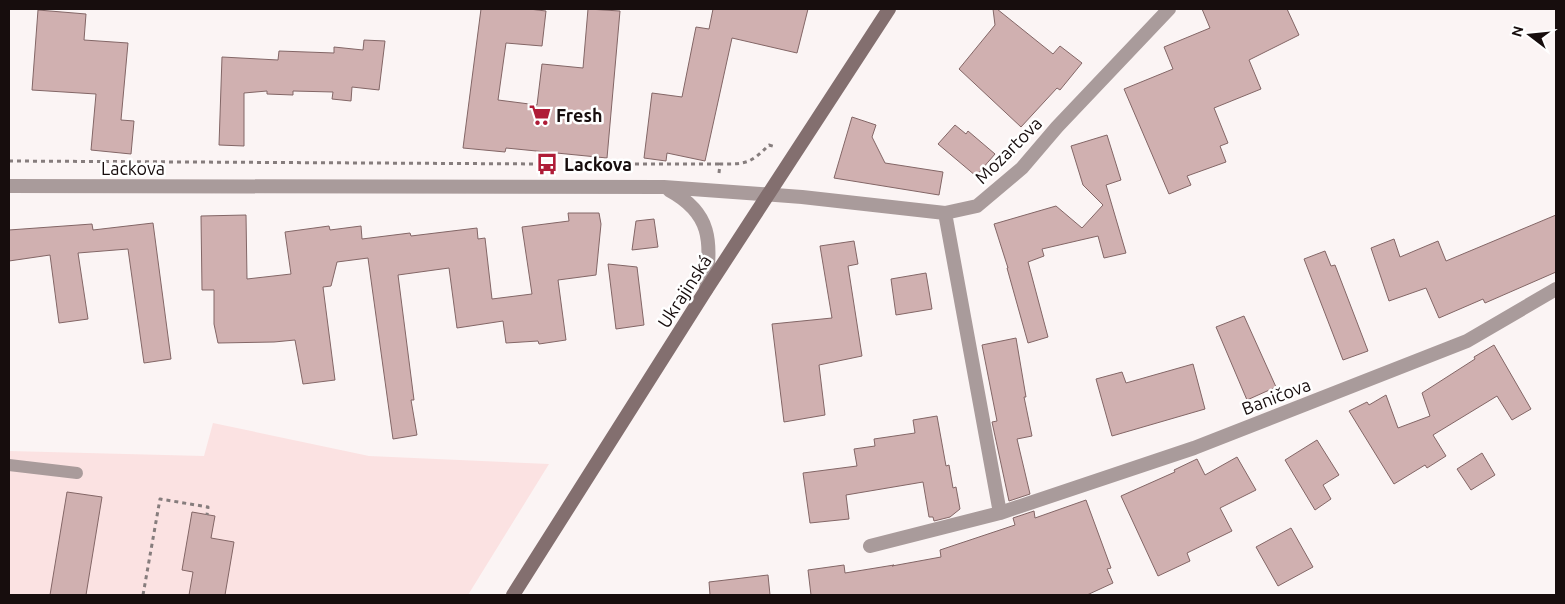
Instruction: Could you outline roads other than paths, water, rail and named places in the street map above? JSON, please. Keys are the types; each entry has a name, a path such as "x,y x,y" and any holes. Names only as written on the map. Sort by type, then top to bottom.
{"main road":[{"name":"Ukrajinská","path":"513,595 706,290 889,9"}],"street":[{"name":"Mozartova","path":"768,195 945,213 977,206 1022,168 1057,127 1169,9"},
{"name":"Lackova","path":"9,186 664,187 768,195"},
{"path":"664,187 686,199 698,213 706,228 709,254 706,290"},
{"path":"945,213 1000,513"},
{"name":"Baničova","path":"870,546 1000,513 1194,448 1468,341 1556,289"}],"lane":[{"path":"9,465 77,473"}],"place":[{"name":"Fresh","path":"540,115"},
{"name":"Lackova","path":"547,164"}]}
